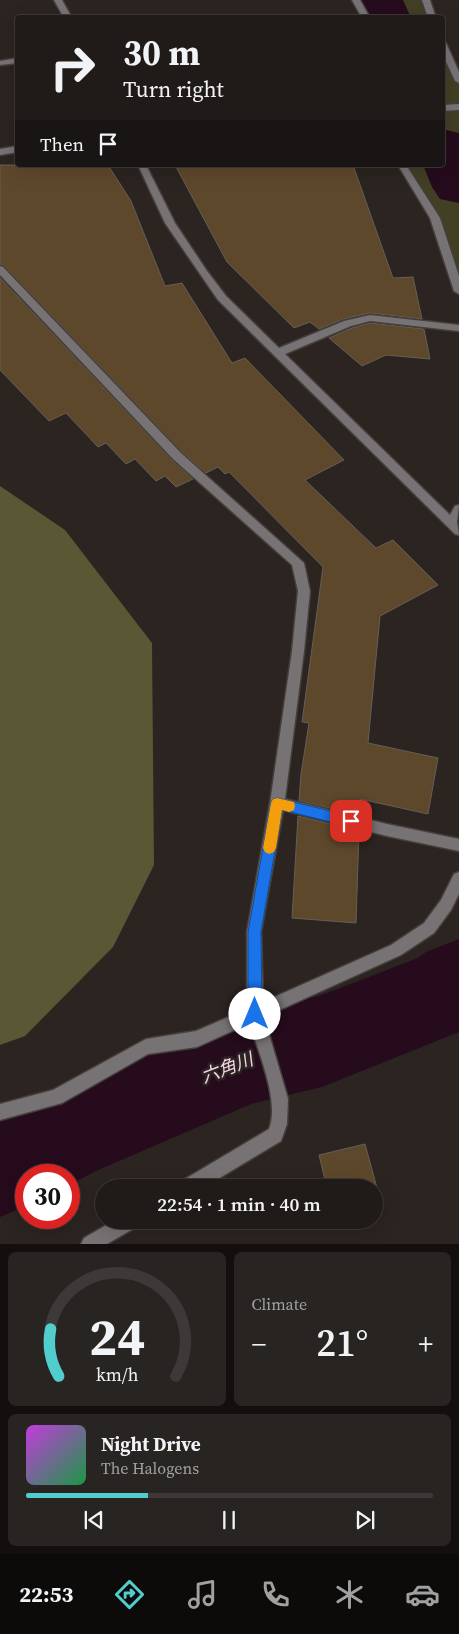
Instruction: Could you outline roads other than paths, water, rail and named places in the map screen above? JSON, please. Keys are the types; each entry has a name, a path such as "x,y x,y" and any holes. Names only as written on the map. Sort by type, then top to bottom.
{"street":[{"path":"58,0 66,15"},
{"path":"356,0 364,15"},
{"path":"426,0 431,15"},
{"path":"445,50 459,81"},
{"path":"0,63 15,60"},
{"path":"445,108 459,107"},
{"path":"0,152 15,150"},
{"path":"143,167 170,223 222,298 455,527"},
{"path":"403,167 435,218 459,291"},
{"path":"0,270 177,456 298,563 304,591 277,803 254,932 255,1014 280,1099 279,1124 275,1135 201,1179"},
{"path":"278,352 348,323 370,318 459,328"},
{"path":"455,527 459,509"},
{"path":"277,803 387,830 459,845"},
{"path":"0,1112 56,1097 146,1047 197,1039 396,950 428,928 446,905 459,879"},
{"path":"90,1244 116,1229"}],"waterway":[{"name":"六角川","path":"380,0 387,15"},
{"name":"六角川","path":"445,152 459,187"},
{"name":"六角川","path":"0,1167 61,1136 248,1058 322,1041 449,991 459,983"}]}
